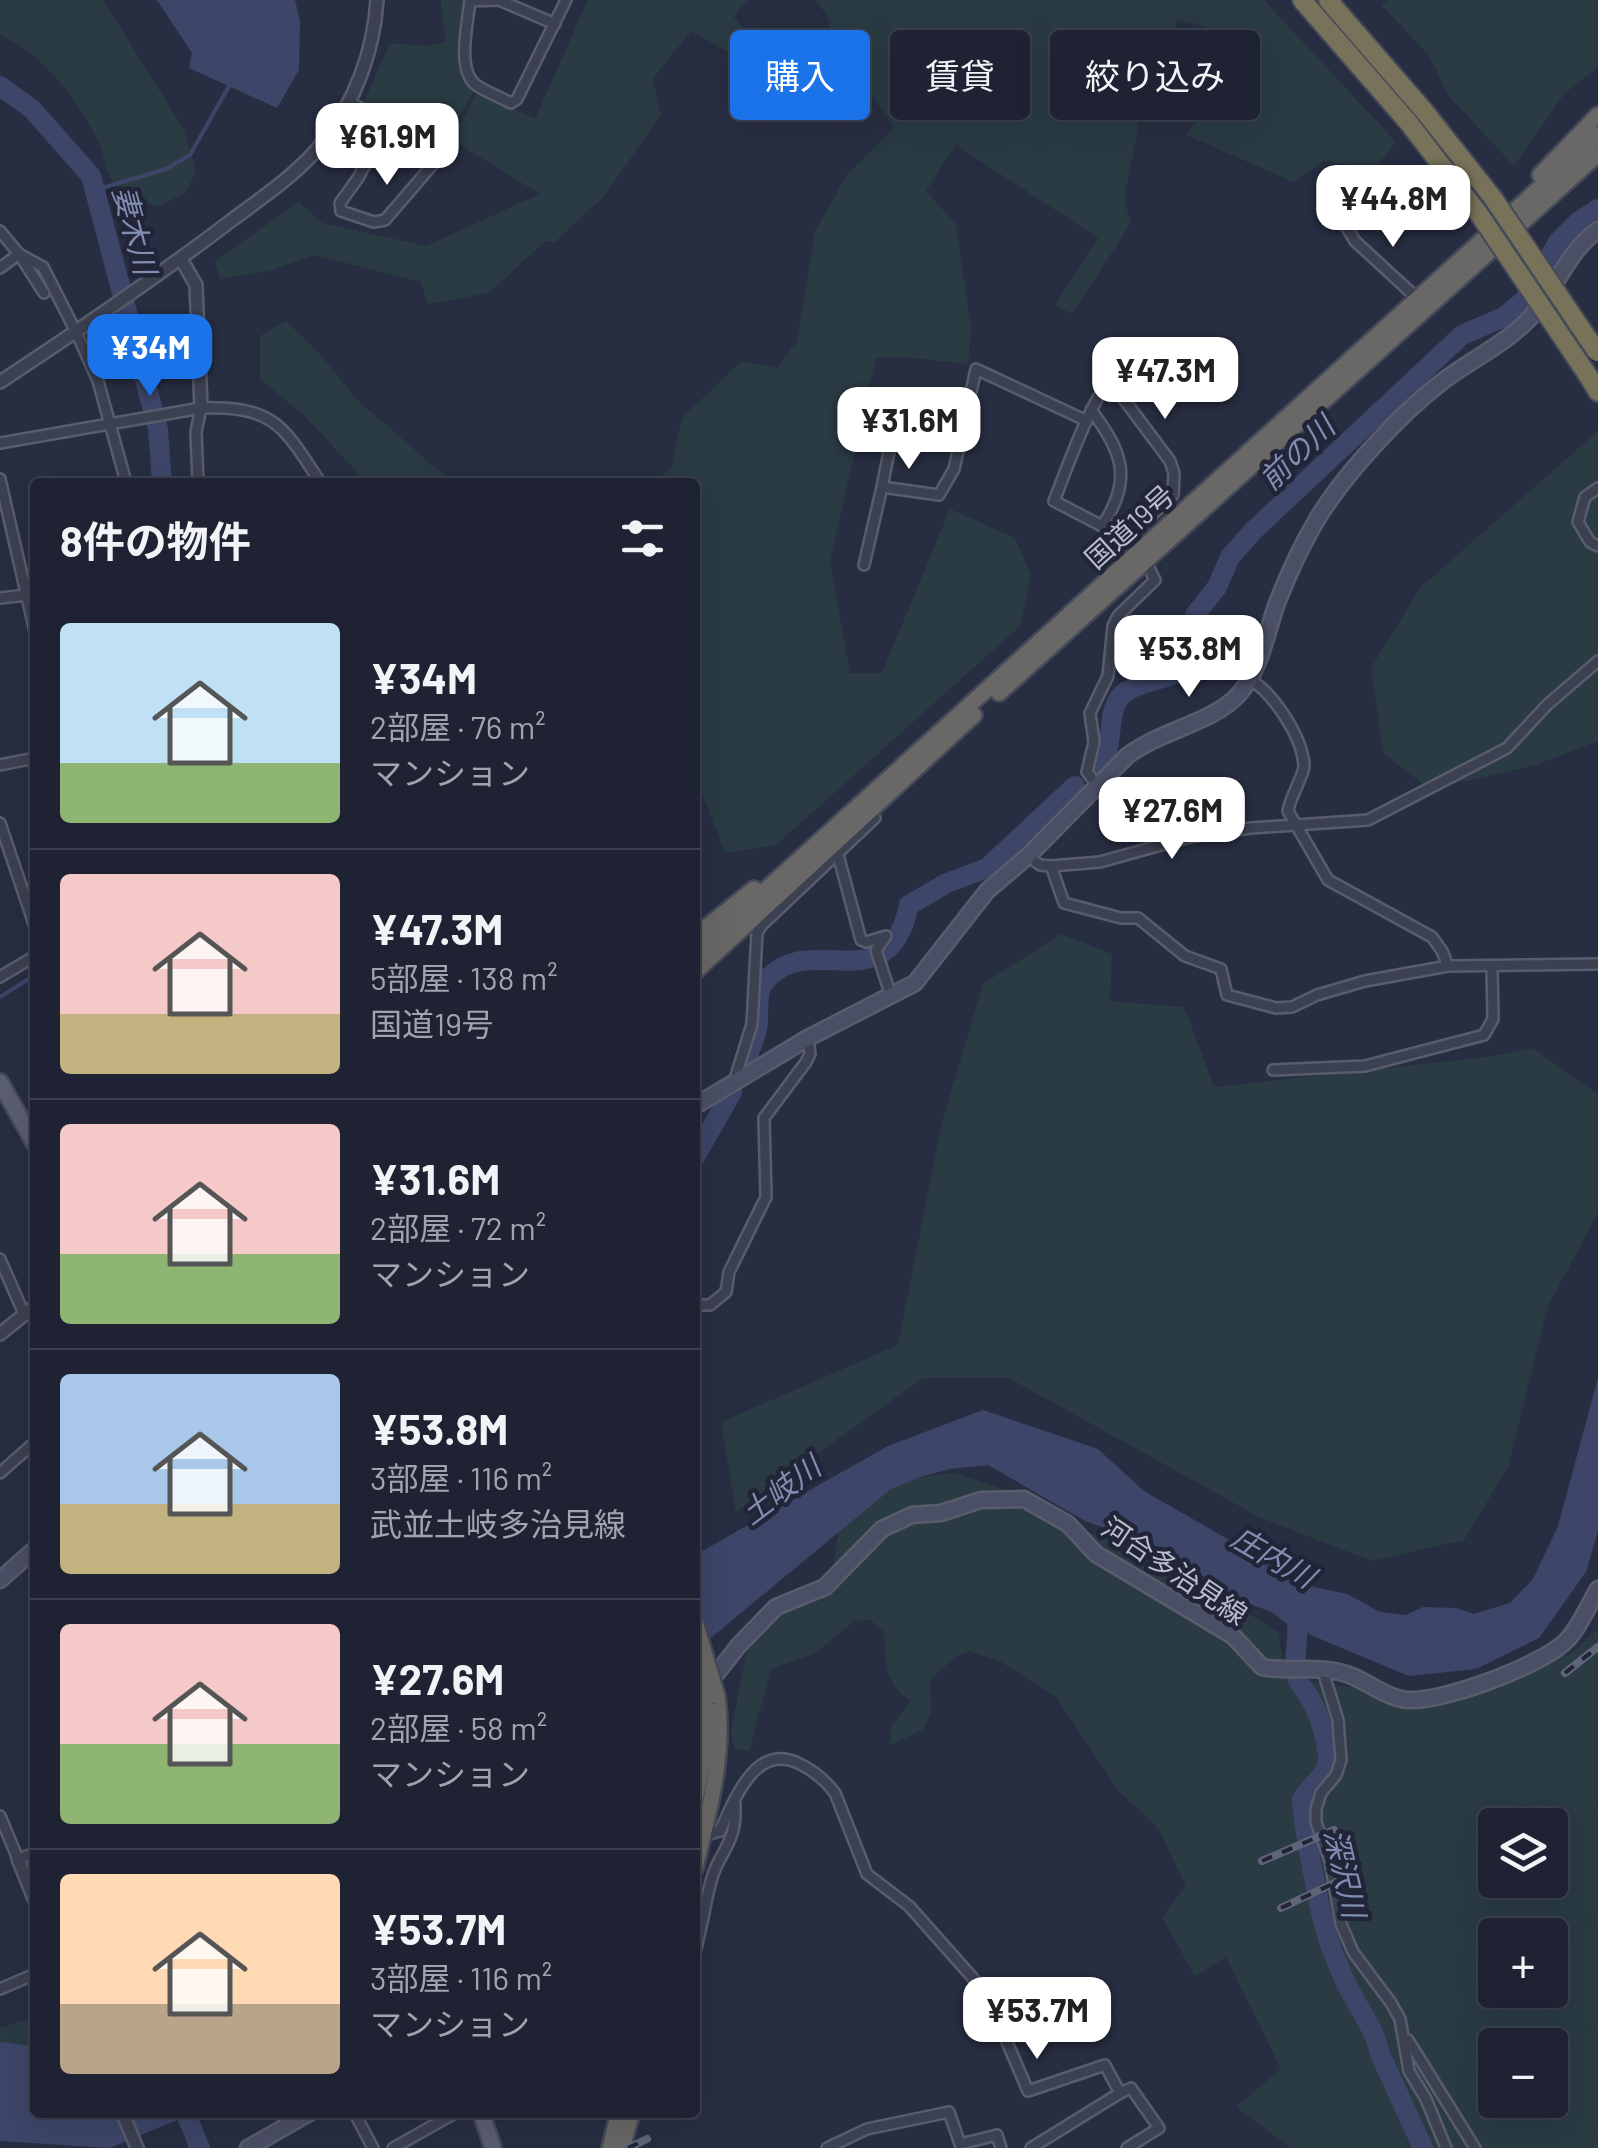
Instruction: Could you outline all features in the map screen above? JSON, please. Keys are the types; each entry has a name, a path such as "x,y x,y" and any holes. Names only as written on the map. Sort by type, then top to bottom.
{"highway":[{"path":"1302,0 1408,122 1478,214 1598,392"},
{"path":"1328,0 1426,112 1493,198 1598,353"},
{"path":"1496,228 1515,200 1598,114"},
{"name":"国道19号","path":"700,967 1598,135"},
{"name":"国道19号","path":"700,949 785,870 1598,154"},
{"path":"1456,282 1476,273 1598,166"},
{"path":"700,932 741,898 785,870"},
{"path":"700,1658 706,1701 719,1746 700,1848"},
{"path":"700,1758 706,1701"},
{"path":"618,2141 629,2118"}],"main road":[{"path":"700,1103 808,1038 915,983 973,906 1145,742 1220,710 1242,690 1294,560 1319,516 1400,418 1532,316 1582,240 1598,230"},
{"path":"0,1082 30,1135"},
{"name":"河合多治見線","path":"706,1701 739,1645 776,1607 825,1586 882,1529 912,1515 942,1513 981,1500 1024,1499 1068,1524 1096,1554 1234,1636 1262,1667 1346,1673 1403,1700 1428,1700 1507,1674 1558,1648 1598,1589"},
{"path":"0,1580 30,1553"},
{"path":"248,2148 300,2118"},
{"path":"482,2118 493,2148"}],"street":[{"path":"0,382 180,260 293,174 324,141 349,102 368,52 377,0"},
{"path":"554,24 499,0 470,0 464,54 466,74 474,84 512,104 517,99 566,0"},
{"path":"349,102 439,151 434,163 384,220 374,222 341,211 340,203 387,123"},
{"path":"1352,196 1336,210 1355,241 1419,300"},
{"path":"0,231 44,294"},
{"path":"0,268 19,254"},
{"path":"19,254 43,268 80,329 115,426 125,478"},
{"path":"180,260 196,285 198,301 198,478"},
{"path":"882,488 939,496 954,470 976,370 1087,421"},
{"path":"1092,410 1117,452 1122,482 1114,508 1102,526 1054,501 1087,421 1102,387 1106,382 1114,384 1170,461 1174,474 1173,495 1132,534 1133,545 1155,580 1118,616 1110,643 1108,676 1090,713 1094,742 1087,772 1098,786"},
{"path":"0,443 196,409 252,410 273,421 294,442 317,478"},
{"path":"864,565 896,417 963,433"},
{"path":"0,479 30,611"},
{"path":"1598,488 1585,497 1578,522 1590,542 1598,546"},
{"path":"0,598 26,594"},
{"path":"1028,856 1040,865 1051,866 1100,862 1190,837 1368,820 1507,748 1547,705 1598,661"},
{"path":"1249,679 1266,688 1284,714 1304,764 1288,811 1328,880 1428,934 1442,950 1448,966"},
{"path":"0,765 30,759"},
{"path":"734,1082 752,1024 757,933 875,818 870,811"},
{"path":"0,823 30,911"},
{"path":"838,855 861,940 886,936 877,954 891,996"},
{"path":"1051,866 1064,903 1122,918 1138,918 1184,956 1220,969 1227,995 1276,1008 1302,1005 1316,995 1365,981 1448,966 1598,964"},
{"path":"0,977 30,959"},
{"path":"1273,1070 1366,1066 1484,1035 1492,1019 1492,967"},
{"path":"700,1305 710,1305 726,1292 729,1272 766,1197 764,1118 806,1062 810,1054 808,1038"},
{"path":"0,1259 30,1310 0,1334"},
{"path":"0,1473 30,1446"},
{"path":"1318,1669 1338,1720 1341,1760 1336,1775 1321,1793 1316,1822 1330,1861 1341,1924 1353,1952 1392,2003 1404,2032 1475,2148"},
{"path":"703,1836 720,1830 758,1766 779,1756 803,1765 835,1793 868,1874 909,1906 972,1977 996,2014 1028,2091 1105,2065 1120,2093"},
{"path":"700,1924 716,1866 729,1849 736,1821 734,1802"},
{"path":"0,1816 30,1889"},
{"path":"18,1859 30,1855"},
{"path":"0,1988 30,1976"},
{"path":"1404,2032 1409,2072 1426,2099 1446,2148"},
{"path":"1031,2148 1130,2088 1159,2128 1127,2148"},
{"path":"827,2148 867,2129 949,2112 960,2144 997,2135 1001,2148"},
{"path":"124,2118 137,2148"},
{"path":"357,2118 374,2148"},
{"path":"392,2148 447,2118"}],"shaded area":[{"path":"0,0 103,0 184,130 196,171 186,193 158,206 132,198 116,186 101,147 71,95 31,54 0,35"},
{"path":"441,0 465,0 460,60 466,81 474,91 443,146 362,106 390,43 427,46 445,42"},
{"path":"588,0 747,0 734,17 745,30 730,30 730,53 691,31 653,78 661,115 604,196 555,242 545,241 489,293 428,304 421,282 314,255 270,271 220,279 215,261 299,202 322,223 426,246 540,194 452,140 478,91 535,119"},
{"path":"815,0 1264,0 1396,142 1375,168 1324,161 1293,182 1186,135 1197,120 1260,120 1260,30 1206,30 1178,20 1173,30 1050,30 1050,120 1140,120 1124,200 1131,223 1072,314 1055,305 1098,238 956,145 926,191 956,224 971,328 968,364 876,358 830,561 850,673 882,673 950,509 1015,538 1031,575 1020,626 776,845 725,853 700,788 700,478 660,478 671,467 682,418 742,361 777,368 797,341 815,231 847,175 894,128 870,93 870,30 832,30 827,15"},
{"path":"1389,0 1598,0 1598,67 1564,94 1514,166 1448,95 1429,55 1381,5"},
{"path":"286,321 321,355 356,399 447,478 362,478 306,417 260,379 260,336"},
{"path":"1598,431 1598,741 1533,766 1429,789 1383,753 1371,668 1420,588"},
{"path":"1061,934 1112,954 1110,1001 1184,1007 1214,1087 1487,1057 1532,1048 1598,1094 1598,1213 1548,1306 1508,1467 1464,1540 1372,1561 1261,1518 1009,1378 923,1378 736,1512 721,1422 898,1345 942,1122 983,984"},
{"path":"954,1473 1018,1494 1041,1519 1147,1550 1278,1632 1285,1675 1329,1685 1448,1694 1546,1647 1568,1656 1598,1629 1598,2148 1291,2148 1236,2107 1281,2069 1226,1957 1195,1976 1162,1917 1186,1886 1158,1828 1118,1790 1056,1697 1001,1662 969,1651 955,1657 930,1680 931,1713 924,1729 890,1745 891,1727 911,1701 891,1679 883,1630 870,1620 854,1621 816,1653 771,1669 749,1751 734,1748 731,1732 750,1635 757,1623 774,1605 831,1576 843,1507 883,1487"},
{"path":"30,2019 30,2045 0,2042 0,2028"}],"water":[{"path":"157,0 295,0 300,21 299,70 277,108 189,68 192,53"},
{"path":"1598,1378 1598,1531 1586,1572 1539,1638 1476,1669 1409,1676 1289,1626 1272,1612 1242,1601 1157,1547 1085,1521 988,1465 950,1469 891,1489 700,1647 700,1552 888,1446 983,1410 1098,1449 1144,1491 1309,1586 1347,1594 1380,1612 1406,1615 1423,1607 1456,1608 1474,1614 1510,1603 1533,1579 1558,1526"},
{"path":"0,2042 30,2045 30,2118 182,2118 110,2148 0,2141"}],"waterway":[{"name":"妻木川","path":"0,86 32,109 91,176 158,429 162,478"},
{"path":"95,190 166,169 190,155 229,86"},
{"name":"前の川","path":"1099,765 1108,748 1119,698 1136,686 1174,675 1200,656 1195,615 1217,587 1230,557 1254,530 1462,335 1504,317 1527,298 1558,242 1598,209"},
{"name":"前の川","path":"744,1066 757,1029 761,989 781,968 801,961 865,959 883,952 898,935 909,905 947,883 987,868 1075,786"},
{"path":"0,997 30,978"},
{"name":"前の川","path":"700,1148 732,1092"},
{"name":"深沢川","path":"1308,1610 1297,1625 1295,1664 1298,1680 1319,1717 1328,1755 1326,1769 1302,1800 1321,1911 1340,1970 1370,2027 1423,2148"},
{"path":"188,2118 200,2148"}],"railway":[{"path":"1565,1673 1598,1647"},
{"path":"1262,1861 1334,1830"},
{"path":"1281,1908 1358,1872"},
{"path":"628,2148 647,2139"}],"water label":[{"name":"土岐川","path":"780,1489"},
{"name":"庄内川","path":"1274,1556"}]}
